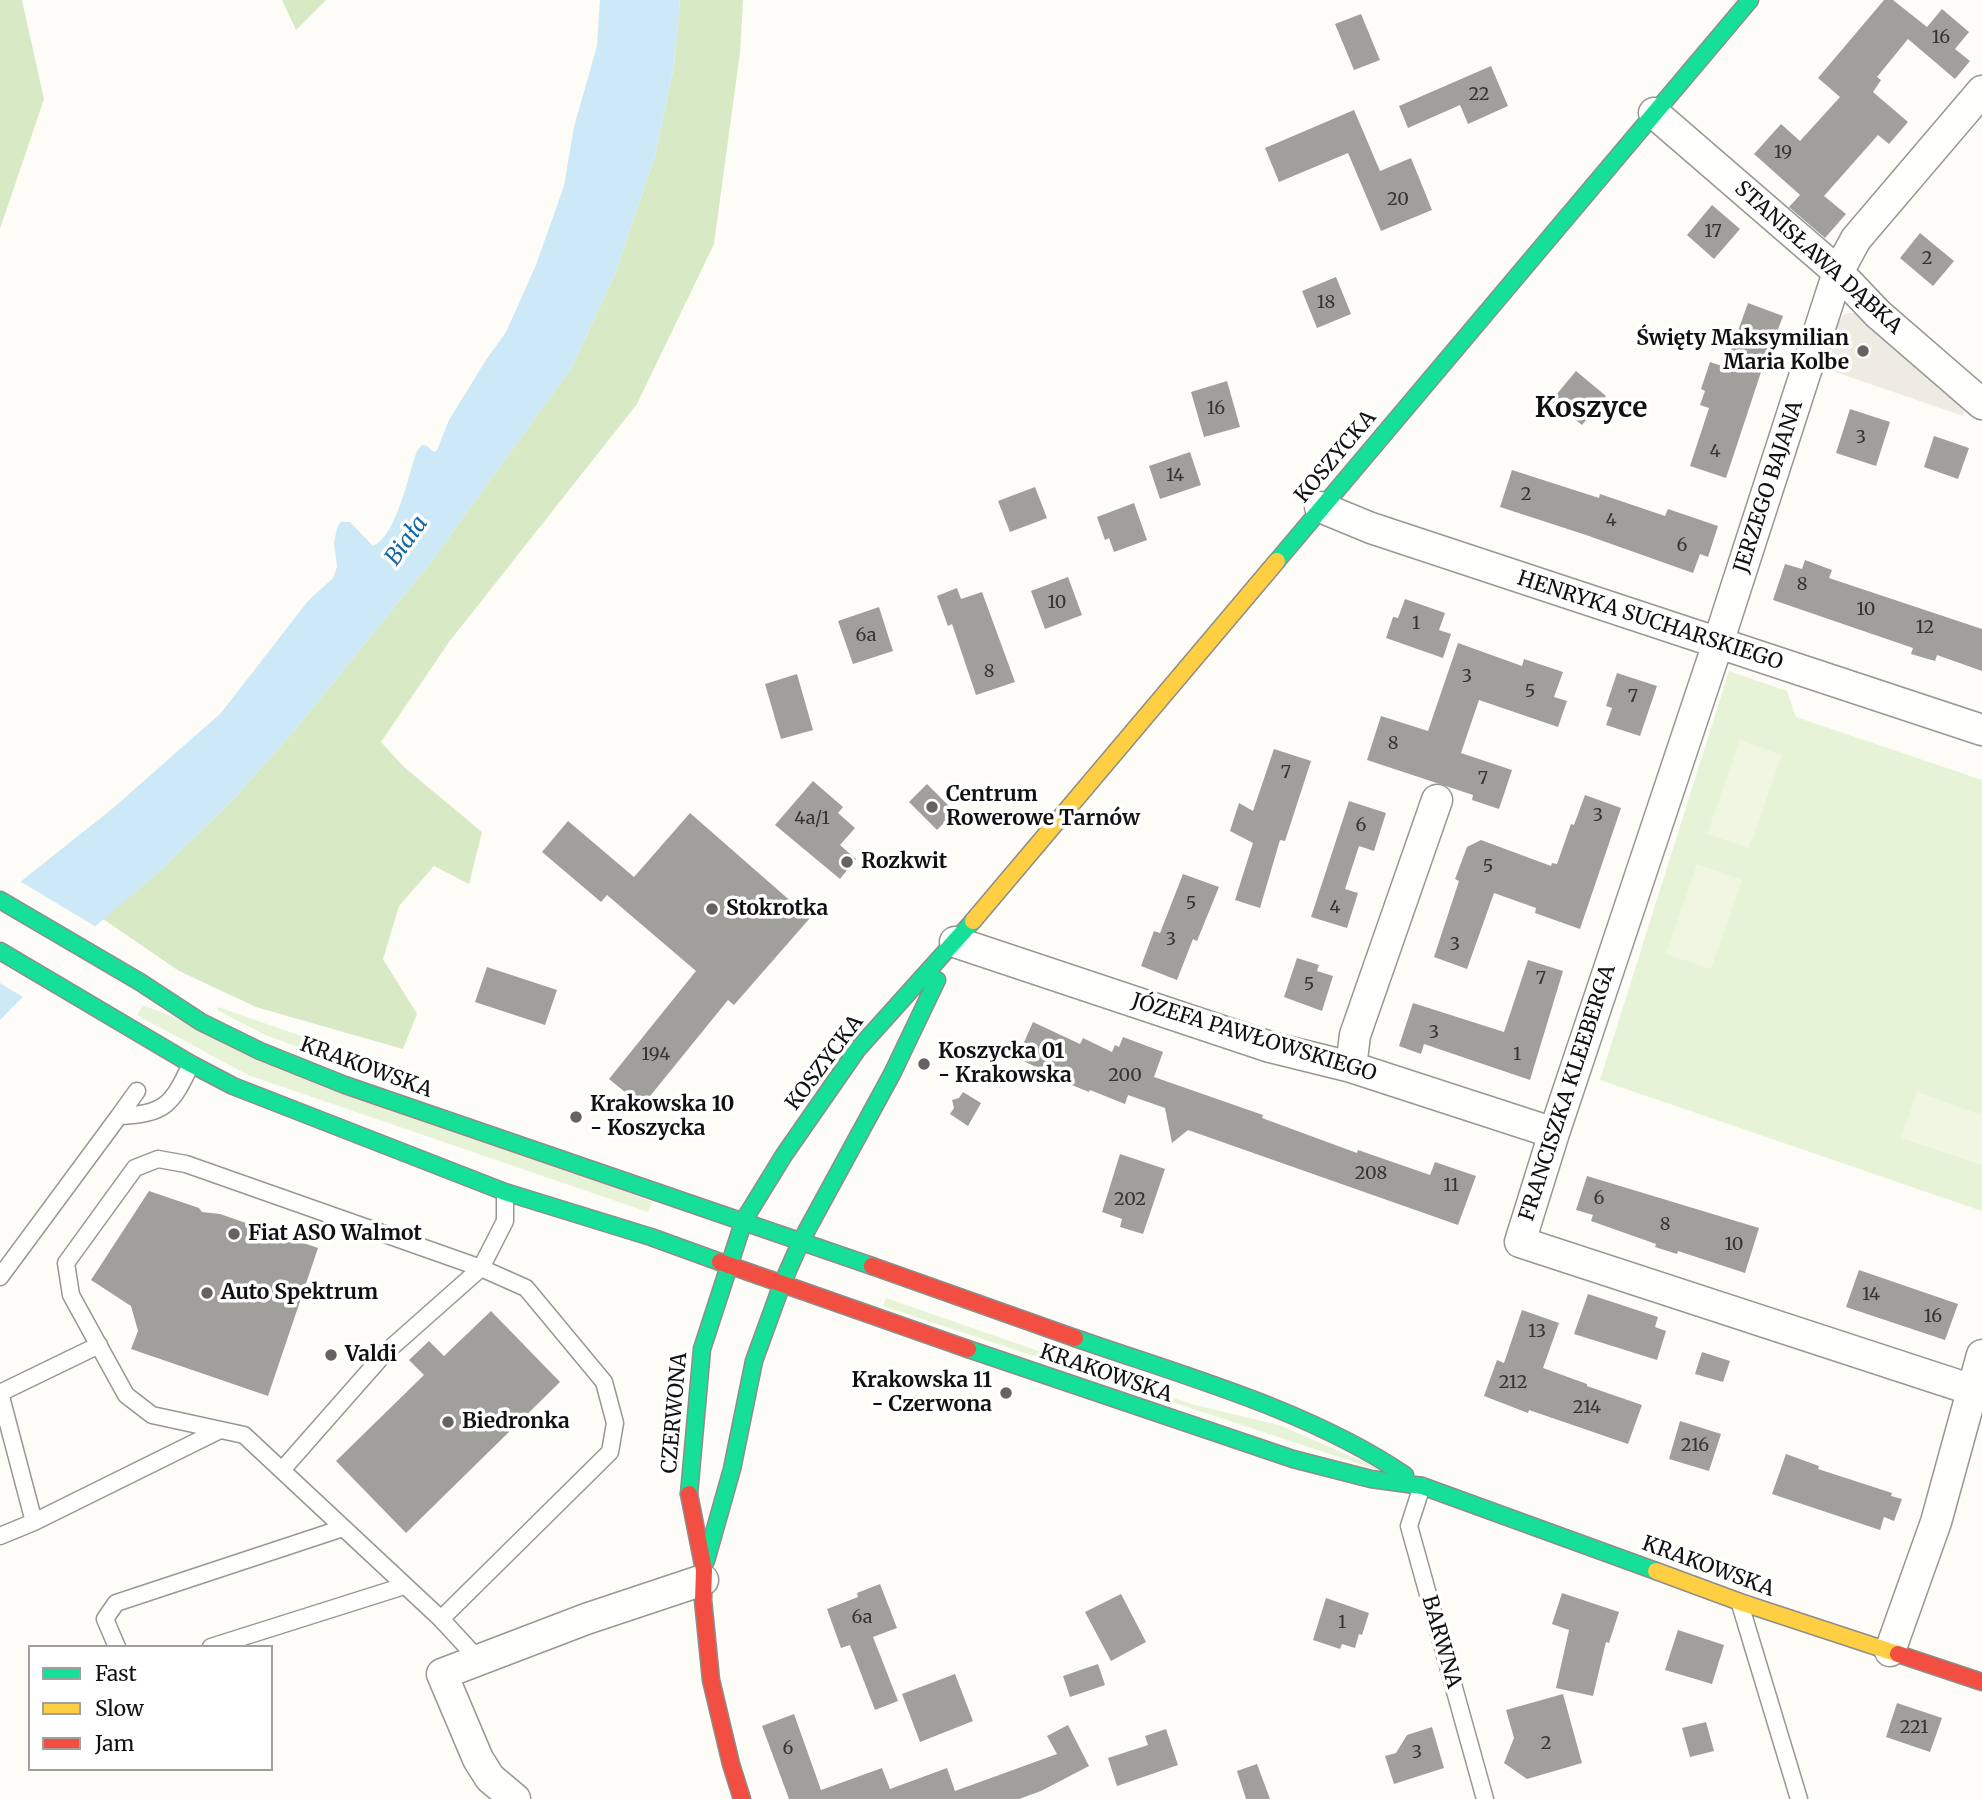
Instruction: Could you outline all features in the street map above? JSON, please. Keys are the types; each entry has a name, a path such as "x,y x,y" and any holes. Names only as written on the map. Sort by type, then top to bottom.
{"street":[{"name":"KOSZYCKA","path":"744,1220 784,1155 857,1050 955,942 1750,0"},
{"name":"JERZEGO BAJANA","path":"1718,643 1838,272 1856,239 1982,91"},
{"name":"STANISŁAWA DĄBKA","path":"1654,113 1838,272 1878,314 1982,404"},
{"name":"HENRYKA SUCHARSKIEGO","path":"1320,508 1371,528 1982,730"},
{"name":"FRANCISZKA KLEEBERGA","path":"1718,643 1520,1242 1976,1391"},
{"path":"1350,1067 1354,1035 1437,800"},
{"name":"KRAKOWSKA","path":"0,900 201,1022 260,1051 345,1085 744,1220 1293,1415 1377,1456 1422,1486"},
{"name":"KOSZYCKA","path":"802,1241 897,1063 955,942"},
{"name":"JÓZEFA PAWŁOWSKIEGO","path":"955,942 1270,1047 1350,1067 1554,1133"},
{"name":"KRAKOWSKA","path":"0,951 191,1064 245,1091 505,1192 728,1263 876,1318 1293,1459 1371,1479 1422,1486 1740,1602 1982,1682"},
{"path":"728,1263 744,1220"},
{"path":"782,1284 802,1241"},
{"name":"CZERWONA","path":"728,1263 702,1349 689,1493 704,1575 711,1680 742,1799"},
{"name":"CZERWONA","path":"704,1575 732,1469 754,1361 782,1284"},
{"path":"1890,1651 1936,1522 1976,1391 1982,1354"},
{"path":"515,1799 490,1778 478,1759 442,1674 478,1658 704,1575"}],"lane":[{"path":"119,1116 156,1112 179,1089 191,1064"},
{"path":"0,1277 137,1091"},
{"path":"441,1619 610,1452 615,1423 604,1382 526,1288 481,1268 187,1164 158,1159 135,1168 66,1263 71,1295 126,1395 152,1415 244,1435 441,1619 478,1658"},
{"path":"282,1470 385,1353 481,1268 505,1221 505,1192"},
{"path":"34,1521 0,1393 99,1345"},
{"path":"0,1536 220,1430"},
{"name":"BARWNA","path":"1422,1486 1409,1526 1485,1799"},
{"path":"116,1645 105,1619 116,1603 343,1528"},
{"path":"217,1645 404,1586"},
{"path":"1740,1602 1799,1799"}],"green space":[{"path":"0,0 22,0 44,99 0,229"},
{"path":"282,0 326,0 296,30"},
{"path":"680,0 743,0 740,52 714,244 637,404 449,642 381,742 404,767 482,832 469,884 434,866 399,906 383,959 417,1014 403,1049 256,1007 179,971 103,919 163,868 236,796 294,731 434,558 572,367 615,274 655,156 674,66"},
{"path":"1729,671 1787,691 1796,717 1982,780 1982,1211 1600,1080"},
{"path":"1740,740 1782,755 1749,848 1707,834"},
{"path":"1697,864 1742,880 1711,969 1666,954"},
{"path":"143,1005 652,1202 648,1212 248,1075 137,1015"},
{"path":"218,1007 387,1066 339,1062 265,1035 217,1010"},
{"path":"1917,1092 1982,1115 1982,1165 1901,1138"},
{"path":"886,1298 1191,1404 1279,1425 1396,1476 883,1306"}],"shaded area":[{"path":"1854,313 1964,408 1963,416 1824,368 1836,328 1843,315"}],"water":[{"name":"Biała","path":"600,0 680,0 674,66 655,156 615,274 572,367 434,558 294,731 236,796 163,868 77,942 0,1020 0,898 112,809 221,713 308,601 333,578 337,567 334,543 341,522 350,522 373,546 381,540 389,530 401,503 417,451 422,445 434,452 437,450 449,420 506,332 536,265 564,186 574,127 597,46"}],"pier":[{"path":"18,880 98,928 26,999 0,983 0,894"}],"building":[{"path":"1884,0 1893,0 1927,27 1942,9 1969,32 1955,49 1970,61 1955,79 1908,39 1877,77 1881,80 1873,92 1908,122 1889,144 1878,135 1824,196 1846,214 1825,238 1789,207 1800,195 1754,154 1781,124 1800,141 1840,97 1818,78"},
{"path":"1361,14 1380,60 1354,70 1335,24"},
{"path":"1491,66 1508,106 1468,124 1460,105 1408,128 1399,106"},
{"path":"1354,110 1380,171 1411,158 1432,210 1381,231 1348,153 1279,182 1265,148"},
{"path":"1712,205 1740,229 1714,259 1687,235"},
{"path":"1920,233 1954,261 1933,286 1900,258"},
{"path":"1336,277 1351,314 1317,328 1302,291"},
{"path":"1748,303 1783,316 1768,351 1726,478 1690,466 1709,408 1700,405 1705,391 1701,389 1710,362 1725,367"},
{"path":"1576,371 1606,396 1582,425 1551,401"},
{"path":"1227,381 1240,427 1204,437 1191,392"},
{"path":"1850,409 1890,422 1876,466 1836,453"},
{"path":"1934,436 1969,448 1958,479 1924,467"},
{"path":"1190,452 1201,485 1160,499 1149,466"},
{"path":"1512,470 1599,498 1600,494 1665,516 1668,509 1718,526 1708,557 1700,554 1693,573 1500,507"},
{"path":"1035,487 1047,518 1010,532 998,501"},
{"path":"1134,503 1147,540 1114,552 1109,538 1105,540 1097,517"},
{"path":"1805,560 1832,570 1829,578 1982,629 1982,671 1937,655 1935,661 1911,654 1913,648 1773,600 1785,564 1802,569"},
{"path":"1068,577 1082,615 1045,629 1031,591"},
{"path":"957,588 961,599 982,592 1015,682 976,695 952,624 948,626 937,596"},
{"path":"1405,599 1445,613 1439,630 1451,634 1443,658 1386,638 1393,617 1398,618"},
{"path":"879,607 893,651 853,664 838,621"},
{"path":"1458,643 1522,666 1524,659 1563,672 1554,697 1567,701 1558,727 1479,700 1461,753 1512,770 1499,809 1472,800 1473,795 1367,760 1381,716 1428,731"},
{"path":"1617,673 1657,686 1640,736 1606,725 1612,708 1606,706"},
{"path":"797,674 813,730 781,739 765,684"},
{"path":"1274,749 1311,761 1285,841 1280,840 1260,908 1235,900 1253,843 1230,831 1239,803 1253,811"},
{"path":"813,781 843,807 838,813 855,828 840,845 856,859 840,879 775,825"},
{"name":"Centrum Rowerowe Tarnów","path":"927,784 955,812 937,830 909,802"},
{"path":"1585,795 1621,808 1580,929 1535,913 1536,908 1494,893 1467,969 1434,957 1459,881 1455,879 1467,847 1481,840 1551,866 1552,863 1557,864"},
{"path":"1349,801 1386,813 1374,851 1359,846 1345,889 1358,893 1347,928 1311,917"},
{"name":"Stokrotka","path":"690,813 810,918 734,1005 728,1000 642,1106 609,1079 696,971 607,895 601,902 542,852 568,821 634,877"},
{"path":"1183,874 1219,887 1197,941 1193,939 1177,980 1141,966 1154,931 1160,933"},
{"path":"1297,958 1319,965 1317,971 1333,976 1322,1011 1284,997"},
{"path":"1528,960 1563,971 1530,1080 1424,1044 1421,1054 1399,1046 1413,1003 1504,1032"},
{"path":"487,967 557,990 545,1025 475,1002"},
{"path":"1033,1022 1080,1044 1083,1038 1112,1052 1115,1045 1119,1047 1123,1037 1163,1052 1154,1077 1263,1115 1262,1118 1357,1153 1358,1150 1430,1175 1435,1162 1476,1176 1458,1225 1188,1130 1172,1143 1165,1108 1128,1095 1125,1104 1090,1090 1089,1092 1052,1077 1053,1075 1017,1058"},
{"path":"963,1092 981,1103 968,1126 950,1114 954,1108 952,1100 959,1098"},
{"path":"1120,1154 1165,1169 1143,1234 1120,1227 1122,1219 1102,1212"},
{"path":"1587,1176 1759,1228 1745,1273 1678,1251 1677,1254 1655,1247 1656,1244 1591,1221 1593,1215 1576,1210"},
{"name":"Auto Spektrum","path":"149,1191 199,1208 202,1212 220,1214 318,1248 268,1396 131,1349 138,1331 131,1306 91,1280"},
{"path":"1859,1270 1958,1304 1945,1340 1846,1307"},
{"path":"1588,1294 1658,1317 1655,1327 1666,1331 1657,1360 1574,1334"},
{"path":"1522,1310 1559,1323 1543,1368 1642,1405 1628,1444 1529,1410 1528,1413 1484,1396 1497,1360 1504,1363"},
{"name":"Biedronka","path":"491,1311 560,1382 406,1533 336,1461 424,1375 409,1360 429,1341 444,1356"},
{"path":"1702,1352 1730,1361 1723,1382 1695,1374"},
{"path":"1680,1421 1721,1434 1709,1471 1669,1459"},
{"path":"1786,1454 1819,1466 1818,1469 1892,1493 1891,1496 1902,1499 1894,1521 1884,1517 1880,1530 1772,1494"},
{"path":"880,1584 897,1628 873,1637 898,1701 875,1710 850,1645 841,1648 827,1609 858,1597 857,1593"},
{"path":"1562,1593 1619,1612 1609,1643 1606,1642 1593,1696 1556,1688 1569,1630 1552,1624"},
{"path":"1121,1594 1146,1642 1111,1661 1085,1612"},
{"path":"1326,1598 1369,1613 1355,1648 1342,1644 1340,1649 1313,1640"},
{"path":"1678,1630 1724,1645 1712,1684 1665,1670"},
{"path":"1098,1664 1105,1685 1070,1697 1063,1676"},
{"path":"955,1674 973,1721 920,1742 902,1694"},
{"path":"1563,1694 1582,1763 1527,1779 1504,1763 1514,1738 1506,1710"},
{"path":"1897,1703 1942,1718 1930,1752 1886,1737"},
{"path":"794,1714 821,1790 882,1768 890,1789 947,1768 955,1791 1057,1754 1047,1736 1068,1725 1089,1766 1041,1791 1019,1799 789,1799 762,1726"},
{"path":"1706,1722 1714,1751 1690,1757 1682,1728"},
{"path":"1432,1727 1444,1768 1394,1784 1385,1756 1396,1753 1407,1735"},
{"path":"1166,1729 1178,1765 1117,1786 1108,1758 1148,1745 1145,1736"},
{"path":"1257,1764 1270,1799 1246,1799 1237,1771"}],"traffic: fast":[{"path":"1277,561 1750,0"},
{"path":"0,900 140,982 201,1022 260,1051 345,1085 872,1266"},
{"path":"689,1494 702,1349 744,1220 784,1155 857,1050 973,921"},
{"path":"0,951 233,1086 505,1192 651,1237 720,1262"},
{"path":"706,1561 732,1469 754,1361 782,1284 801,1241 892,1074 937,980"},
{"path":"1075,1338 1287,1413 1368,1452 1405,1475"},
{"path":"968,1349 1293,1459 1371,1479 1422,1486 1656,1571"}],"traffic: slow":[{"path":"973,921 1277,561"},
{"path":"1656,1571 1898,1654"}],"traffic: jam":[{"path":"720,1262 968,1349"},
{"path":"872,1266 1075,1338"},
{"path":"689,1494 704,1570 703,1600 711,1680 742,1799"},
{"path":"1898,1654 1982,1682"}],"place":[{"name":"Święty Maksymilian Maria Kolbe","path":"1863,351"},
{"name":"Centrum Rowerowe Tarnów","path":"932,807"},
{"name":"Rozkwit","path":"847,862"},
{"name":"Stokrotka","path":"712,909"},
{"name":"Koszycka 01 - Krakowska","path":"924,1064"},
{"name":"Krakowska 10 - Koszycka","path":"576,1117"},
{"name":"Fiat ASO Walmot","path":"234,1234"},
{"name":"Auto Spektrum","path":"207,1293"},
{"name":"Valdi","path":"331,1355"},
{"name":"Krakowska 11 - Czerwona","path":"1006,1393"},
{"name":"Biedronka","path":"448,1422"}],"district":[{"name":"Koszyce","path":"1591,409"}]}
